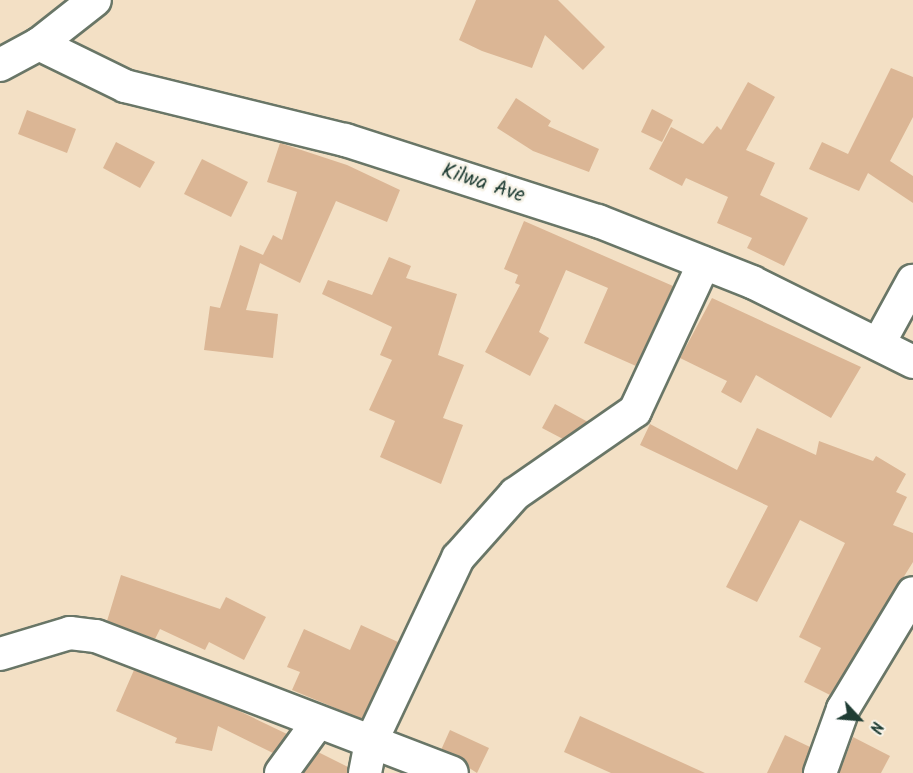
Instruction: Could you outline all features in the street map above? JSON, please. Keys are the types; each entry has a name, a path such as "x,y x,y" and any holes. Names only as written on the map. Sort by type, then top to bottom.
{"street":[{"path":"0,65 39,44 95,0"},
{"name":"Kilwa Ave","path":"39,44 124,86 345,140 598,221 704,263 879,343 913,362"},
{"path":"365,773 371,742 458,558 515,494 635,411 704,263"},
{"path":"879,343 913,281"},
{"path":"820,773 843,709 913,593"},
{"path":"0,654 70,633 96,636 452,773"},
{"path":"281,773 318,722"}],"building":[{"path":"476,0 558,0 605,47 583,70 545,35 532,68 482,51 459,40"},
{"path":"891,68 913,77 913,117 890,161 913,176 913,203 868,173 859,191 809,169 822,142 848,154"},
{"path":"748,82 775,97 746,150 775,163 760,195 808,218 784,266 747,248 752,238 717,223 728,197 686,178 682,186 649,169 671,127 703,144 717,126 721,130"},
{"path":"516,98 551,121 548,126 599,149 589,172 533,151 497,128"},
{"path":"652,109 673,120 662,142 641,132"},
{"path":"27,110 76,129 67,153 18,134"},
{"path":"116,142 155,162 140,188 103,168"},
{"path":"280,143 347,165 400,190 387,222 336,201 300,283 260,263 246,310 278,314 273,358 204,350 210,306 220,308 240,245 263,255 273,235 282,240 297,192 267,182"},
{"path":"202,159 248,182 231,217 184,194"},
{"path":"524,221 673,286 636,366 584,343 608,288 566,270 539,332 549,338 530,376 485,352 520,285 515,283 518,275 504,269"},
{"path":"389,257 411,266 406,278 457,294 438,355 464,365 443,418 463,425 441,484 380,457 395,421 369,410 392,360 380,355 392,327 322,294 328,280 372,295"},
{"path":"712,298 861,367 831,418 756,375 741,403 721,392 727,381 680,358"},
{"path":"555,404 588,422 563,439 542,428"},
{"path":"650,424 737,470 757,428 816,455 819,441 873,461 876,456 906,474 896,492 907,497 893,525 913,533 913,562 830,695 804,682 821,648 799,637 845,543 800,520 757,602 726,587 768,506 640,445"},
{"path":"121,575 220,609 226,597 266,617 244,660 209,642 205,650 160,629 155,639 107,621"},
{"path":"361,625 398,642 362,719 292,690 300,672 287,667 304,629 350,650"},
{"path":"134,670 235,709 287,734 273,753 218,726 212,751 175,743 177,738 116,711"},
{"path":"580,716 705,773 611,773 564,752"},
{"path":"450,730 489,748 477,773 441,750"},
{"path":"785,735 810,747 802,773 767,773"},
{"path":"853,737 890,756 881,773 839,773"},
{"path":"318,752 348,767 347,773 303,773"}]}
